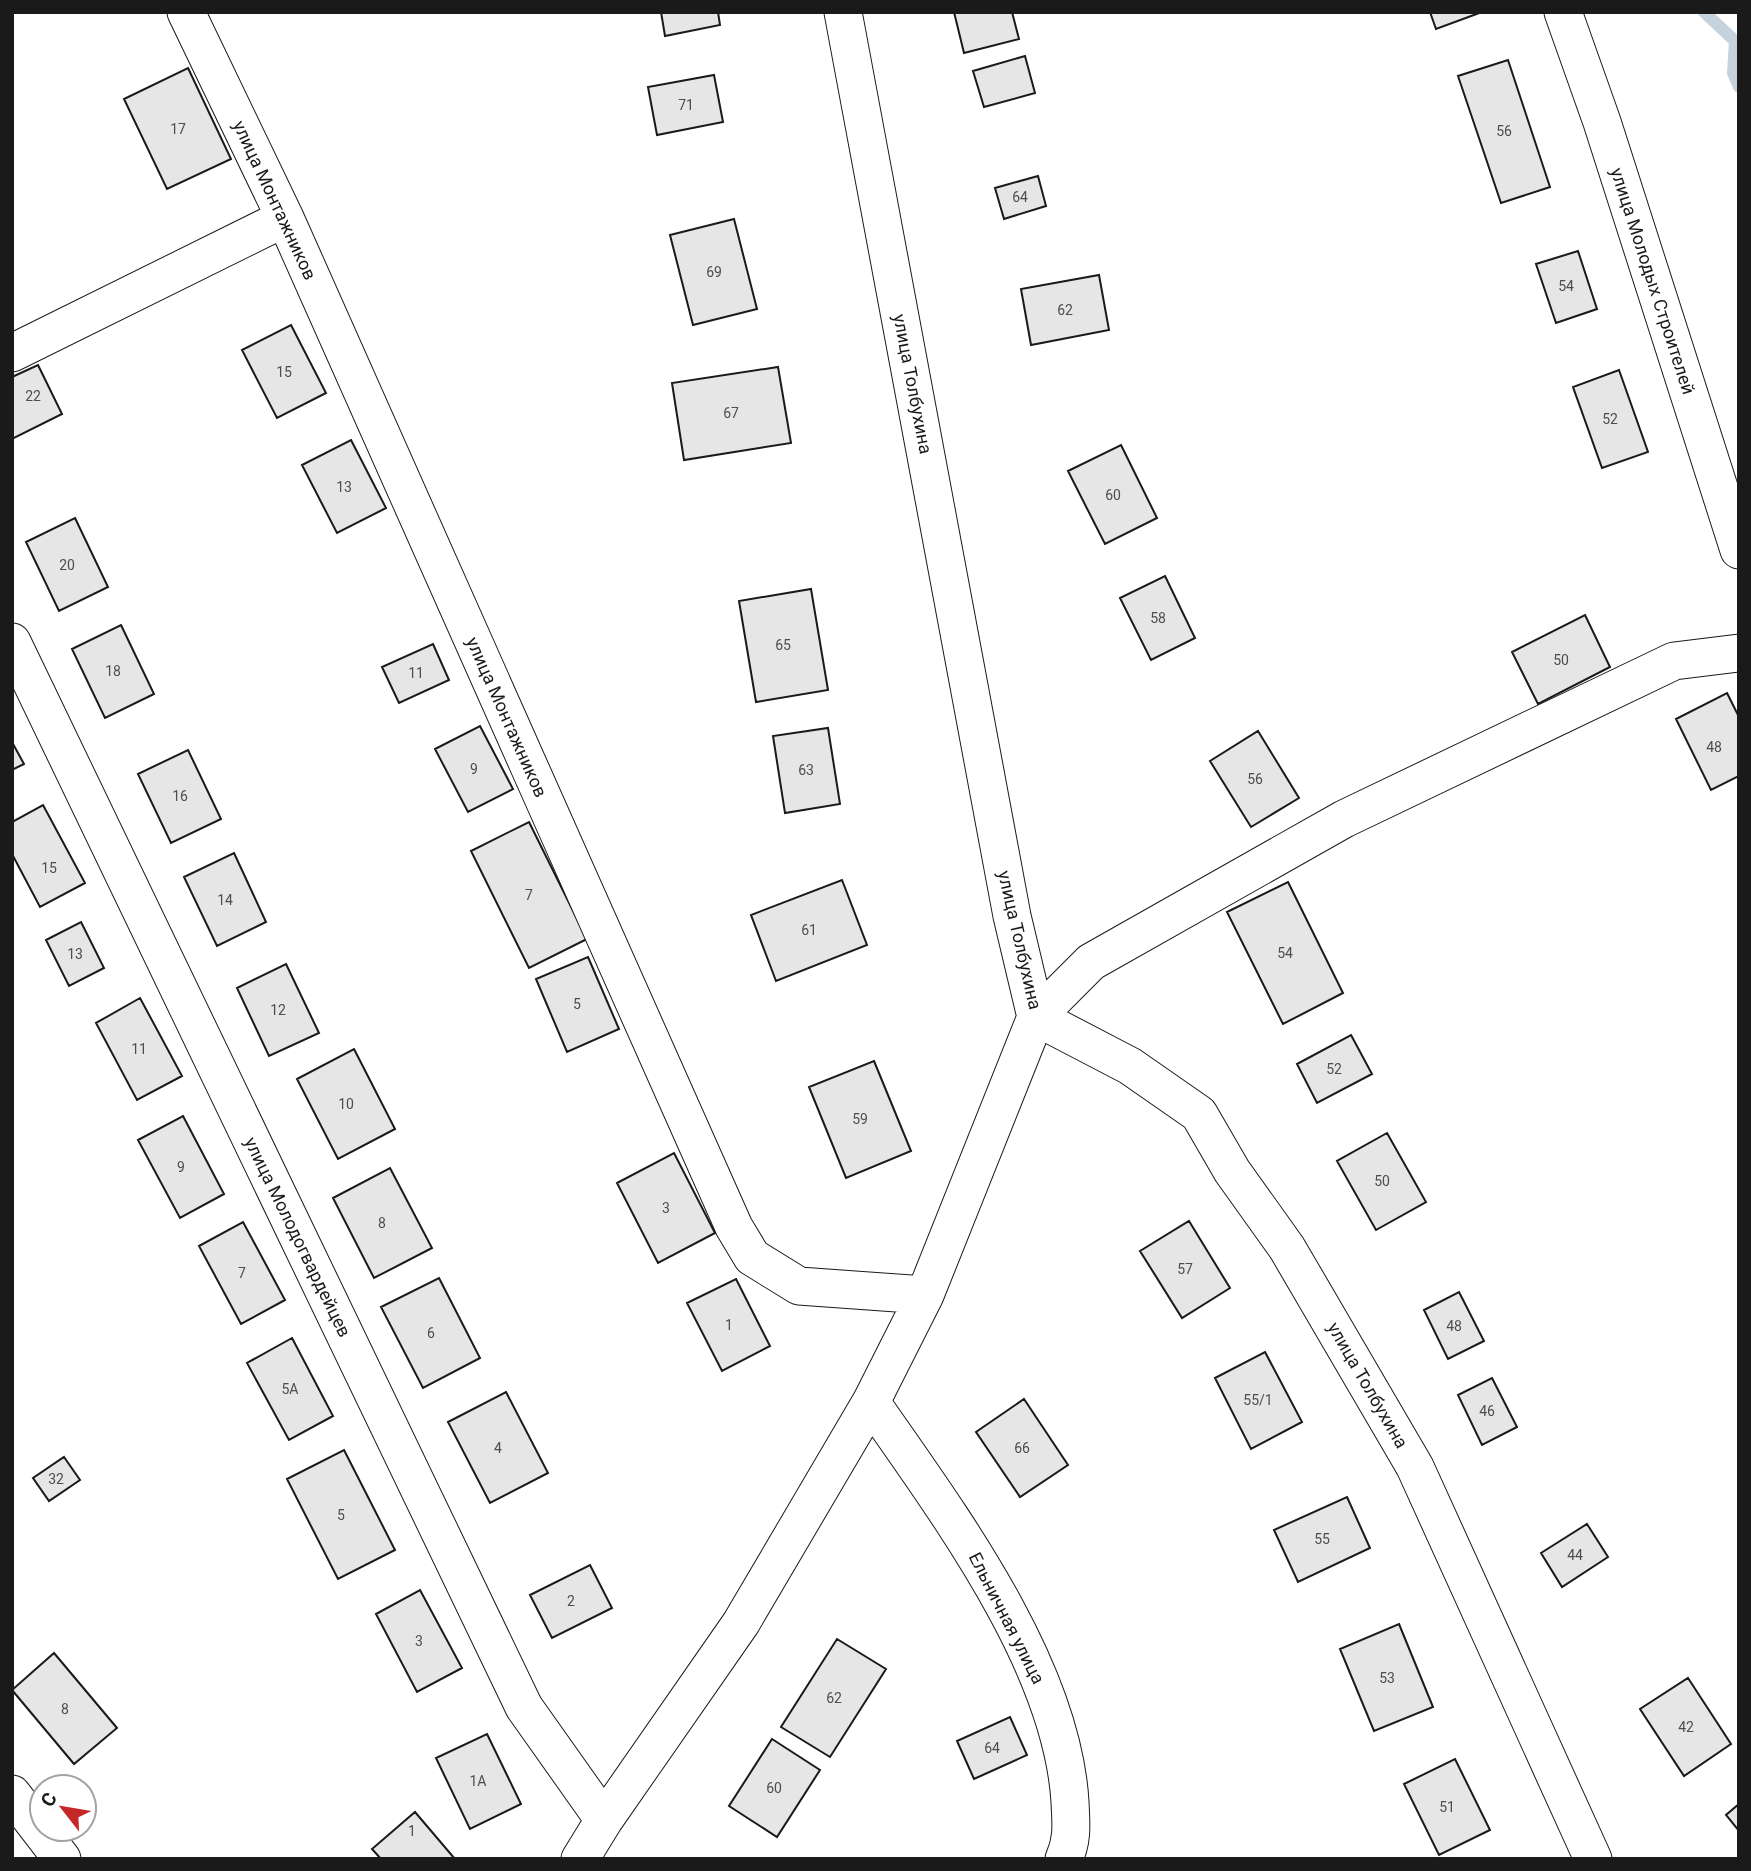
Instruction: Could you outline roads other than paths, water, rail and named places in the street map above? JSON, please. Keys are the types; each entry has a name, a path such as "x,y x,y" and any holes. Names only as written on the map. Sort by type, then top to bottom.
{"street":[{"name":"улица Монтажников","path":"186,12 285,218 734,1227 752,1257 799,1286 925,1295"},
{"name":"улица Толбухина","path":"843,12 1012,916 1036,1017 1130,1066 1199,1114 1232,1171 1287,1248 1415,1467 1593,1859"},
{"name":"улица Молодых Строителей","path":"1563,12 1602,121 1739,550"},
{"path":"12,353 285,218"},
{"name":"улица Молодогвардейцев","path":"12,642 524,1707 604,1820"},
{"path":"580,1859 604,1820 741,1623 871,1402 925,1295 1036,1017 1091,962 1344,819 1674,661 1739,653"},
{"name":"Ельничная улица","path":"871,1402 970,1544 1038,1673 1068,1771 1072,1842 1064,1859"},
{"path":"12,1794 62,1859"}],"waterway":[{"path":"1704,12 1735,41 1733,73 1739,87"}]}
